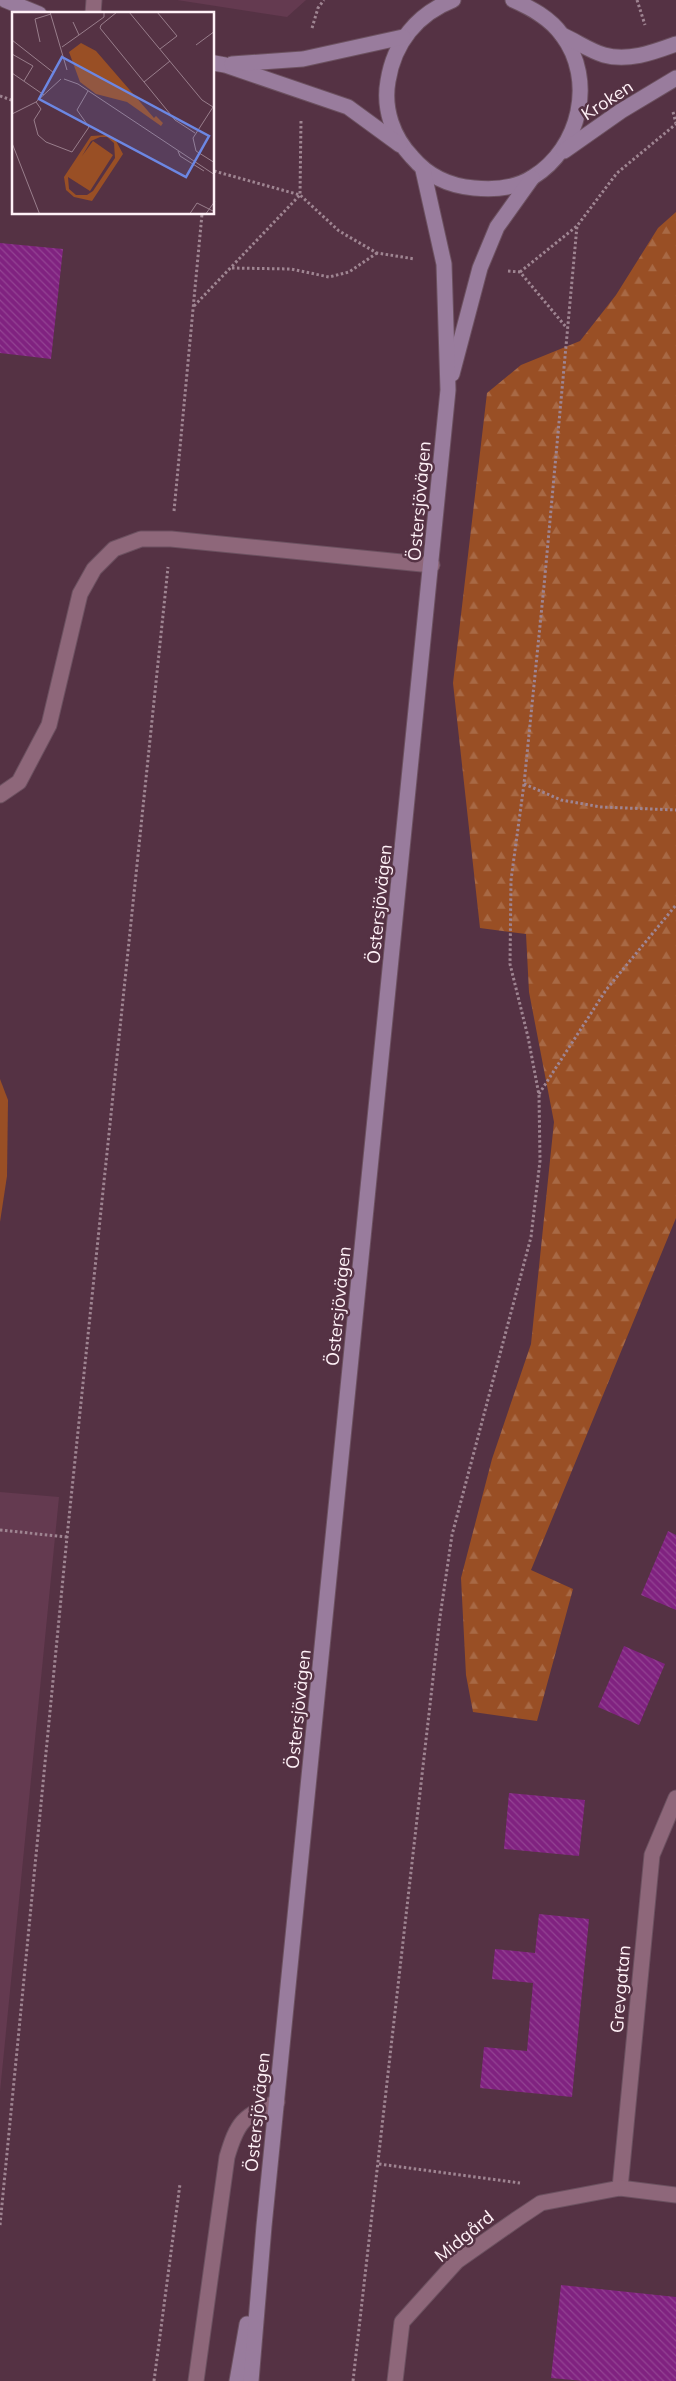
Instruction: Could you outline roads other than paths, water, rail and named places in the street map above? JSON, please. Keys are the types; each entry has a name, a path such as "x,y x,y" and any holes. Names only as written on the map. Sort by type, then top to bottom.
{"main road":[{"path":"5,0 34,12"},
{"path":"401,146 390,119 386,91 391,62 403,37 426,14 436,0"},
{"path":"426,14 453,0"},
{"path":"220,64 303,90 348,107 401,146 423,170 458,187 496,190 532,178 559,155 575,127 581,96 577,64 562,35 535,5 513,0"},
{"name":"Kroken","path":"562,35 604,55 626,57 654,52 676,44"},
{"path":"220,64 303,59 403,37"},
{"name":"Kroken","path":"559,155 621,111 665,87 676,78"},
{"name":"Östersjövägen","path":"252,2381 264,2226 432,565 448,390 444,264 423,170"},
{"name":"Östersjövägen","path":"448,390 480,268 497,227 532,178"},
{"name":"Östersjövägen","path":"238,2381 264,2226"}],"street":[{"path":"0,795 19,782 49,725 80,594 94,569 114,549 142,539 171,539 432,565"},
{"name":"Grevgatan","path":"620,2188 652,1855 676,1798"},
{"path":"196,2381 232,2140 235,2131 244,2120 256,2110 277,2102"},
{"name":"Midgård","path":"395,2381 402,2322 457,2261 541,2203 620,2188 676,2195"}]}
